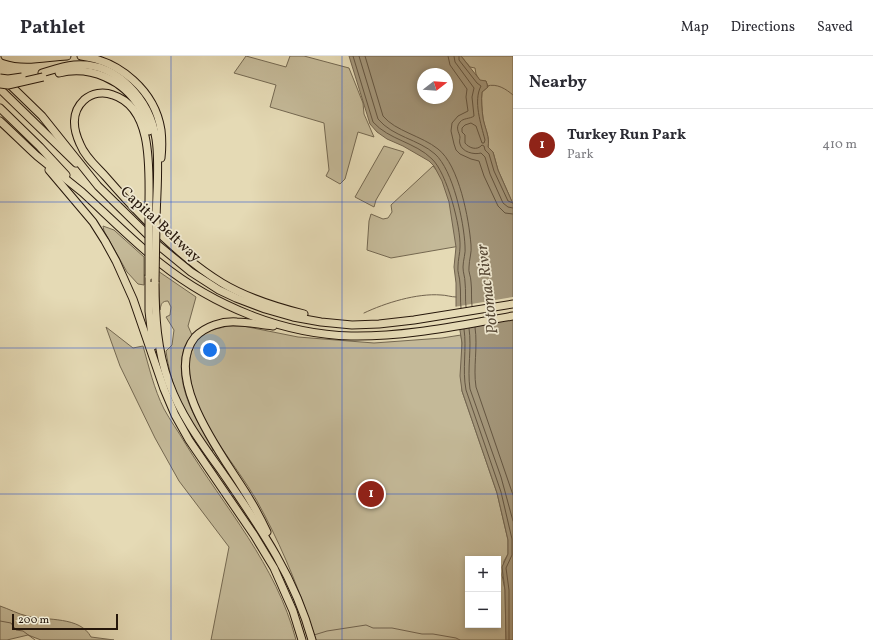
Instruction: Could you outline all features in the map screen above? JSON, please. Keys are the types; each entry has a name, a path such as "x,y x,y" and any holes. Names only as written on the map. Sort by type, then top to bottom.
{"highway":[{"path":"5,56 16,59 35,59 67,56"},
{"path":"81,56 108,63 123,72 142,88 153,104 159,120 162,141 156,224"},
{"path":"0,84 8,85 74,65 96,67 120,78 131,86 140,97 148,112 156,140 155,310 158,340 165,373 173,393 191,428 255,520 278,556"},
{"path":"0,78 16,79 76,70 100,75 115,82 129,94 140,108 148,128 151,146 149,217"},
{"name":"Capital Beltway","path":"0,75 42,116 98,186 147,235 195,276 219,290 249,303 293,317 339,324 397,322 513,304"},
{"path":"0,89 98,186"},
{"path":"159,374 150,327 149,276 149,217 148,145 143,127 132,110 117,96 102,93 90,96 79,106 75,114 74,123 76,134 84,152 119,192 186,258 224,284 253,298 302,314 339,322 363,324"},
{"path":"0,108 40,147 81,192"},
{"name":"Capital Beltway","path":"0,121 36,155 81,192 147,252 199,290 230,307 291,328 319,333 352,336 399,334 513,316"},
{"path":"36,155 84,210 105,241 116,261 133,299 169,401 182,428 261,546 281,582 293,611 302,640"},
{"path":"312,640 302,610 254,506 208,434 197,412 188,385 187,357 190,345 198,334 207,328 219,324 237,322 319,333"}],"shaded area":[{"path":"246,56 286,67 290,56 304,56 349,68 363,103 364,114 374,137 358,132 345,179 340,184 326,176 329,170 324,123 270,107 276,85 234,73"},
{"path":"461,56 513,56 513,204 498,170 493,152 488,147 482,102 482,92 488,87 486,81 480,81 476,74 475,68 470,67"},
{"path":"384,146 404,152 376,200 374,207 355,197"},
{"path":"433,166 440,175 449,194 460,246 391,258 367,250 369,221 371,214 383,219 388,218 392,212 391,205"},
{"path":"103,226 114,230 144,257 144,285 138,284 127,272 104,231"},
{"path":"158,271 196,297 188,326 192,335 184,348 182,374 187,399 213,450 212,452 188,416 174,386 166,351 172,345 174,330 166,317 170,315 171,307 168,301 163,302 160,310"},
{"path":"228,326 243,326 298,337 374,343 442,338 461,335 462,391 497,493 508,540 508,554 504,561 502,575 505,590 506,640 316,640 293,576 272,529 257,500 204,420 195,397 190,377 190,357 198,340 205,333"},
{"path":"106,327 133,348 143,346 160,401 164,409 200,467 263,561 287,612 296,640 211,640 229,547 179,481 155,438 120,366"},
{"path":"0,606 27,616 71,622 86,630 91,637 114,640 41,640 28,635 7,640 0,640"}],"water":[{"name":"Potomac River","path":"349,56 461,56 480,80 486,81 488,87 482,92 482,102 488,147 493,152 498,170 513,204 513,640 506,640 505,590 502,567 508,554 508,540 497,493 462,391 460,376 462,343 456,306 454,267 456,247 449,202 442,181 434,166 429,161 403,146 387,139 377,132 370,124"}],"pier":[{"path":"513,297 513,320 458,329 454,307"}],"waterway":[{"path":"487,86 498,86 513,95"},
{"path":"364,313 391,302 412,297 432,295 456,297"},
{"path":"0,621 11,623 16,630 23,631 35,640"},
{"path":"314,635 327,631 366,625 373,628 392,628 422,634 433,634 456,638 460,640"}],"place":[{"name":"Turkey Run Park","path":"371,494"}]}
